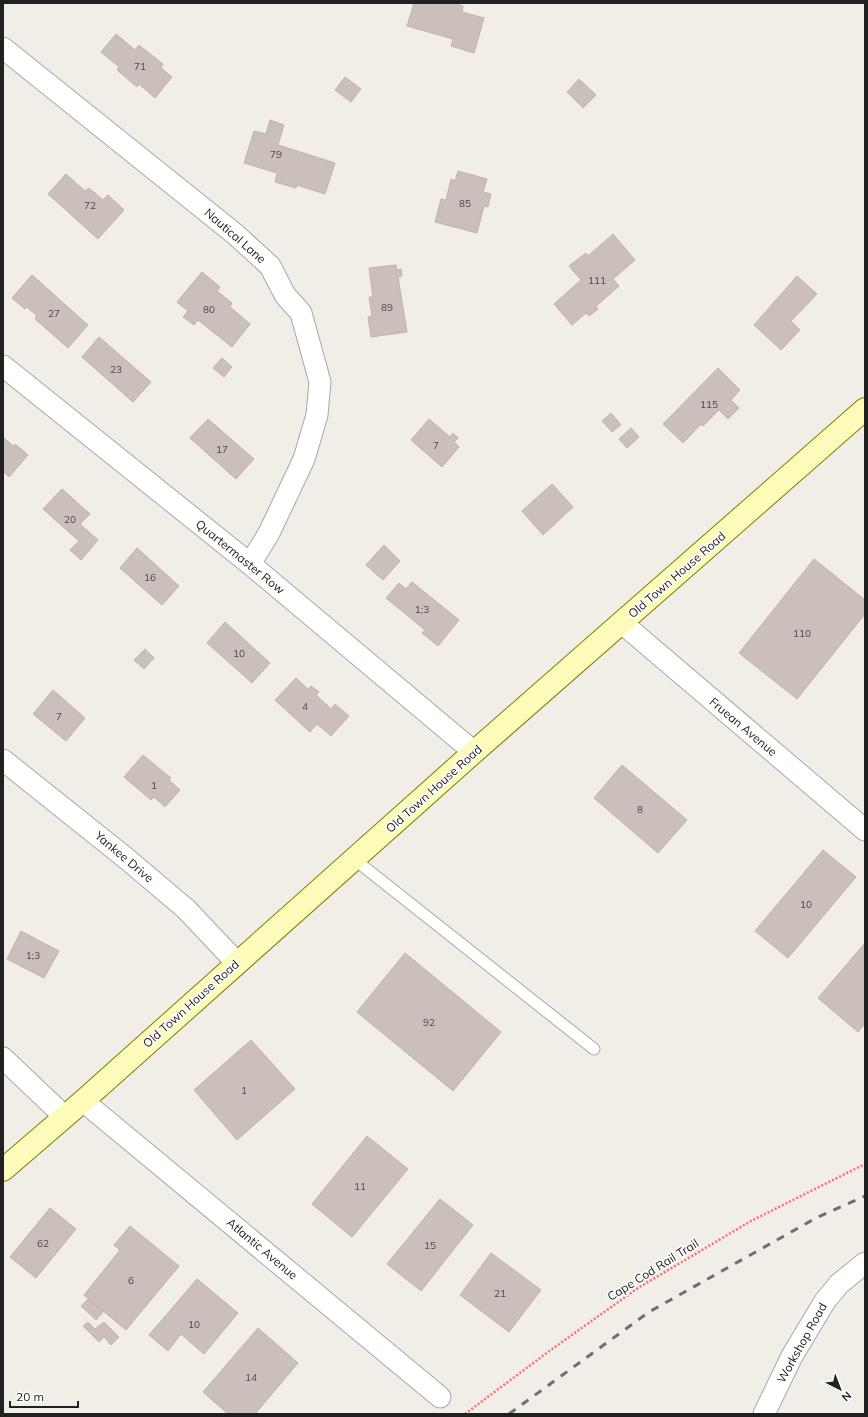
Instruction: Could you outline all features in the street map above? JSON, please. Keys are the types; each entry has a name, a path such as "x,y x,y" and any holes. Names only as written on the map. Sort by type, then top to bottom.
{"main road":[{"name":"Old Town House Road","path":"3,1170 474,752 865,409"}],"street":[{"name":"Nautical Lane","path":"3,48 235,234 270,266 285,294 301,313 320,382 317,415 304,459 292,487 269,533 250,564"},
{"name":"Quartermaster Row","path":"3,366 250,564 474,752"},
{"name":"Fruean Avenue","path":"622,623 865,830"},
{"name":"Yankee Drive","path":"3,760 127,859 180,904 237,963"},
{"path":"3,1058 64,1116"},
{"name":"Atlantic Avenue","path":"83,1100 440,1397"},
{"name":"Workshop Road","path":"764,1414 792,1356 825,1300 839,1284 865,1263"}],"lane":[{"path":"354,859 594,1049"}],"path":[{"name":"Cape Cod Rail Trail","path":"465,1414 548,1352 638,1288 751,1221 865,1164"}],"building":[{"path":"414,3 453,3 463,6 462,12 484,18 474,53 451,46 453,39 407,26"},
{"path":"116,34 135,50 139,45 163,64 161,68 172,77 155,98 139,84 137,87 117,70 119,67 101,52"},
{"path":"345,77 361,89 351,102 335,90"},
{"path":"579,79 596,95 583,108 567,92"},
{"path":"270,120 284,125 278,145 335,163 325,194 297,185 296,188 275,182 277,173 244,163 254,131 266,134"},
{"path":"458,171 487,179 483,192 491,194 488,207 484,206 477,233 435,222 441,199 446,200 451,179 455,181"},
{"path":"66,174 85,191 89,188 103,200 108,195 124,210 98,239 48,194"},
{"path":"613,234 635,260 613,279 619,286 596,306 598,309 589,316 586,313 572,325 554,304 581,280 569,266 586,253 588,256"},
{"path":"396,265 397,270 401,269 402,276 398,277 407,332 371,337 368,317 372,316 369,297 373,297 369,268"},
{"path":"202,272 220,287 217,291 232,303 230,307 250,324 232,347 198,320 194,325 183,317 188,311 177,302"},
{"path":"32,275 88,325 68,348 35,319 37,316 27,307 25,309 12,298"},
{"path":"797,276 817,294 791,321 800,330 781,350 754,325"},
{"path":"99,337 151,382 133,402 82,357"},
{"path":"222,358 232,367 224,377 213,368"},
{"path":"718,368 740,390 731,400 739,408 728,419 719,410 703,426 701,424 683,443 663,424"},
{"path":"611,413 621,425 612,432 602,421"},
{"path":"208,419 254,459 236,479 190,438"},
{"path":"429,419 450,437 453,433 458,438 454,442 459,447 442,467 411,440"},
{"path":"631,428 639,437 627,448 619,439"},
{"path":"3,437 13,446 15,444 28,455 9,477 3,471"},
{"path":"552,484 573,507 543,535 522,511"},
{"path":"62,489 90,514 80,524 98,540 81,560 70,550 79,541 43,509"},
{"path":"384,545 400,561 383,580 366,565"},
{"path":"137,548 179,586 162,605 120,568"},
{"path":"814,559 865,600 865,614 797,699 739,653"},
{"path":"412,582 459,620 438,646 422,633 425,630 386,598 399,583 406,589"},
{"path":"225,622 270,663 252,683 207,643"},
{"path":"145,649 154,658 144,669 134,660"},
{"path":"296,678 308,689 311,686 319,692 316,695 331,709 335,704 349,716 331,736 317,724 310,732 275,700"},
{"path":"53,690 85,718 66,741 33,714"},
{"path":"143,755 171,778 169,780 180,790 165,807 154,797 151,800 124,777"},
{"path":"622,765 687,820 658,853 594,798"},
{"path":"823,850 856,877 788,958 755,931"},
{"path":"21,931 59,951 44,978 7,959"},
{"path":"865,943 865,1023 858,1032 818,998"},
{"path":"405,953 501,1032 453,1091 357,1012"},
{"path":"251,1040 295,1089 237,1140 194,1090"},
{"path":"367,1136 408,1169 352,1237 312,1204"},
{"path":"440,1199 473,1225 421,1291 387,1264"},
{"path":"50,1208 76,1229 36,1278 10,1257"},
{"path":"130,1226 179,1266 126,1330 84,1295 120,1250 114,1245"},
{"path":"491,1253 541,1290 509,1332 460,1295"},
{"path":"197,1279 238,1313 204,1354 181,1334 168,1351 149,1335"},
{"path":"88,1299 103,1312 96,1320 81,1306"},
{"path":"88,1322 95,1329 104,1322 119,1337 111,1345 104,1337 99,1342 83,1326"},
{"path":"258,1328 298,1363 255,1414 228,1414 203,1392"}],"railway":[{"path":"509,1414 649,1312 816,1218 865,1196"}]}
